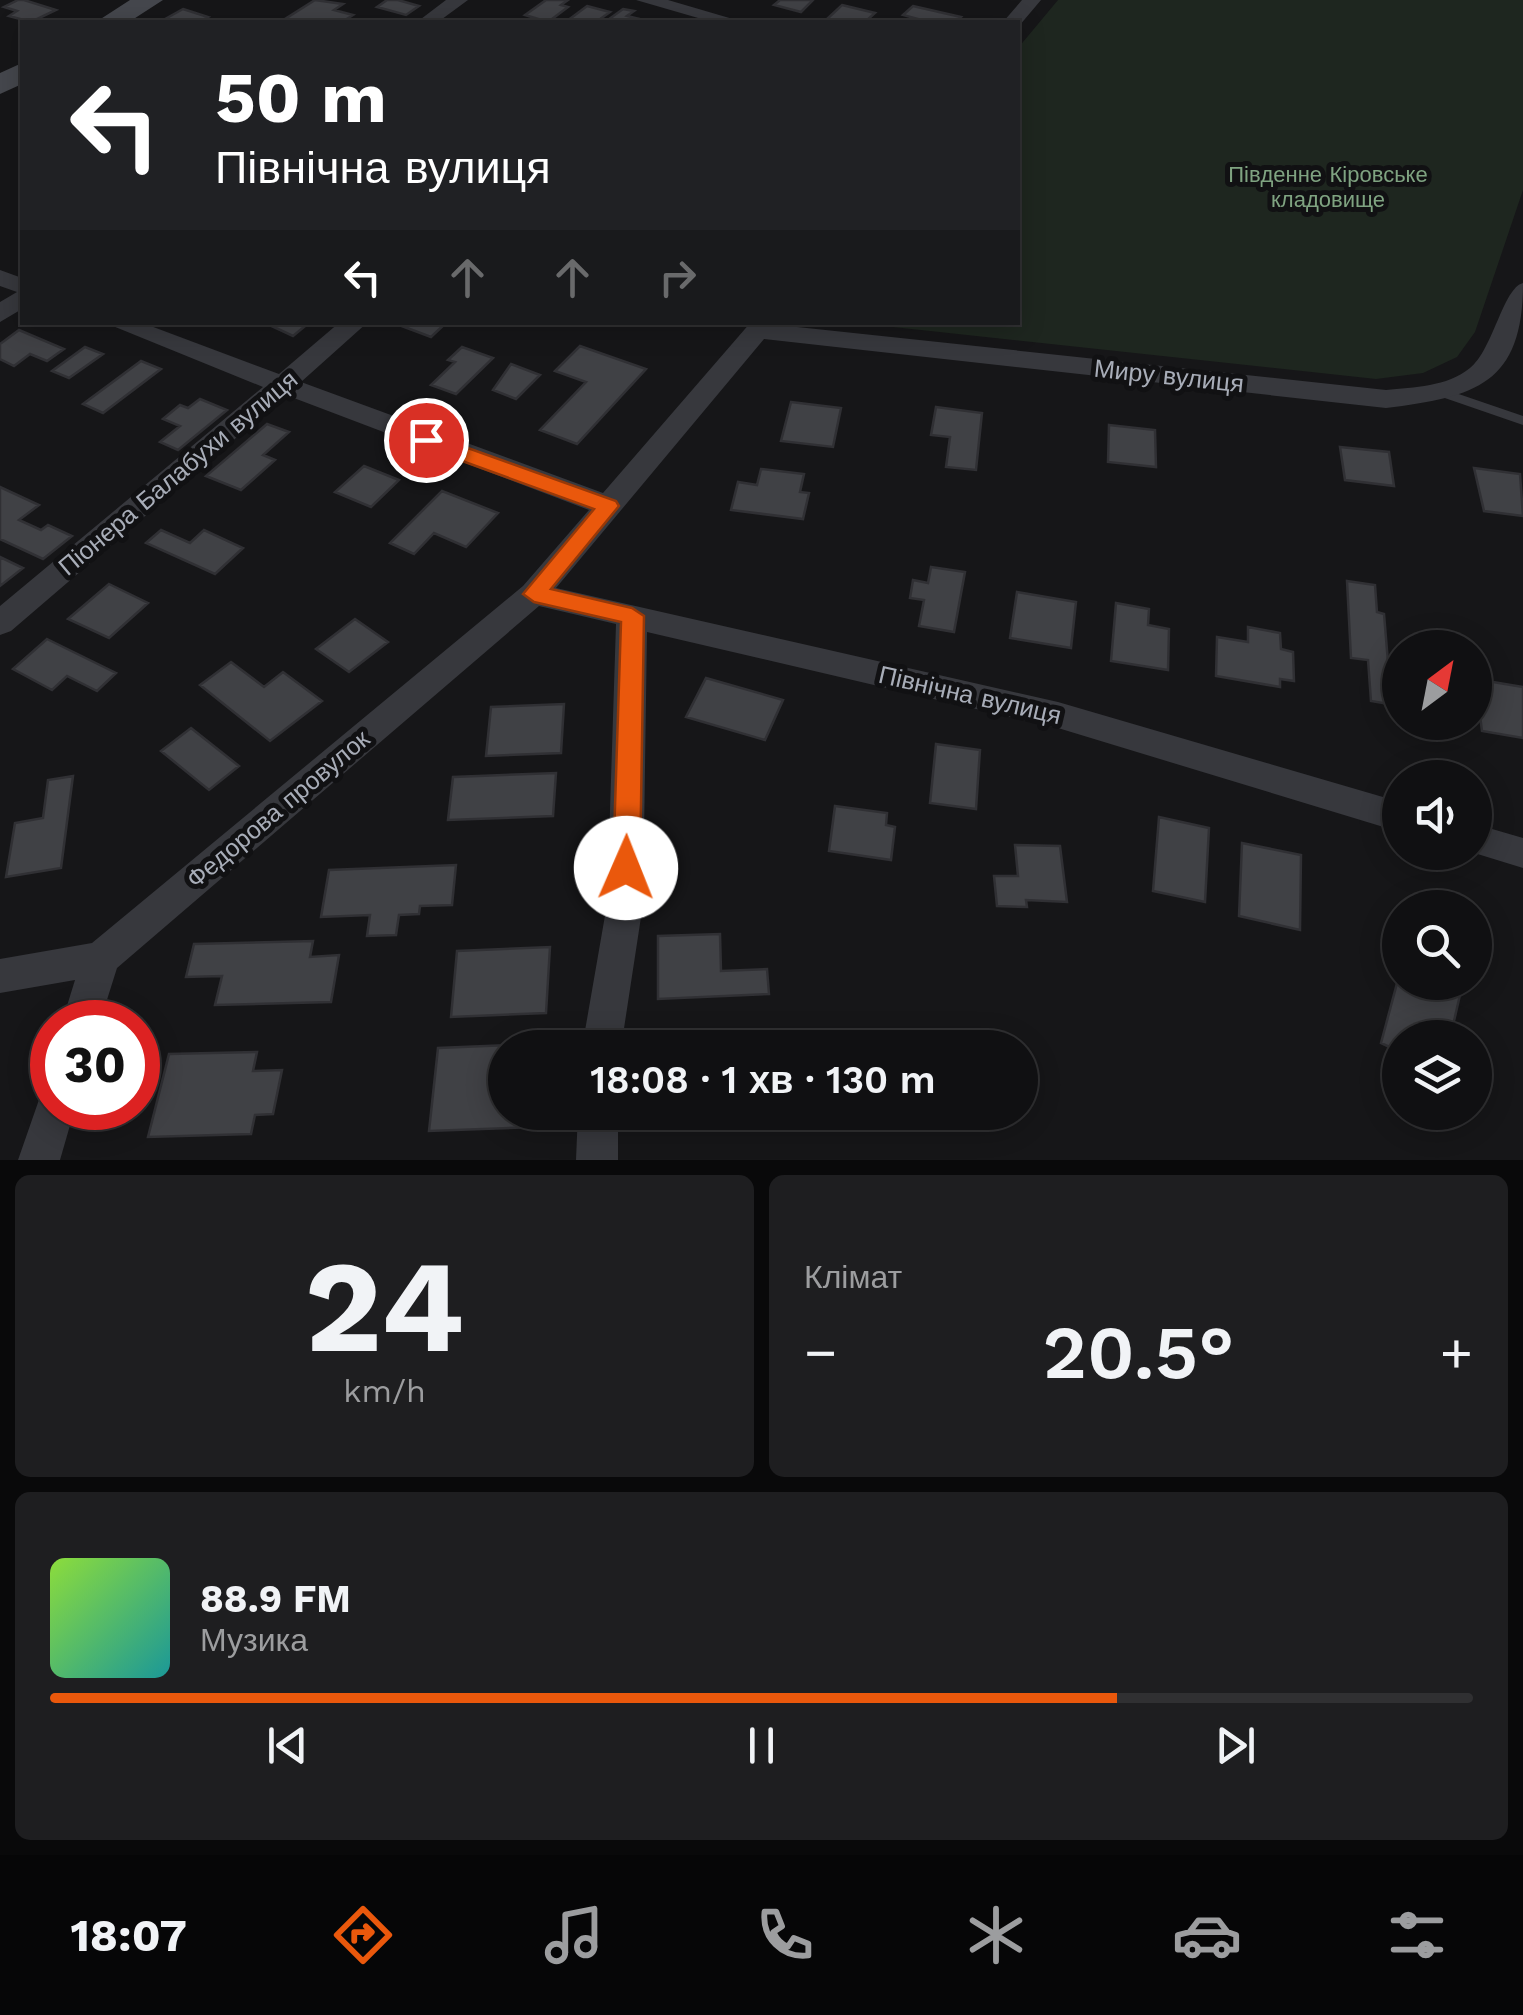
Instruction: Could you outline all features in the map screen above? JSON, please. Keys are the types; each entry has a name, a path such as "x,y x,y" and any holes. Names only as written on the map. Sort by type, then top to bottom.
{"street":[{"path":"114,20 150,0"},
{"path":"429,20 459,0"},
{"path":"646,0 716,20"},
{"path":"721,20 737,0"},
{"path":"1014,20 1032,0"},
{"name":"Миру вулиця","path":"761,327 1386,400 1444,393 1486,372 1506,342 1523,290"},
{"path":"123,325 279,387 608,506"},
{"name":"Піонера Балабухи вулиця","path":"0,623 352,325"},
{"name":"Федорова провулок","path":"0,976 101,958 534,594 761,327"},
{"name":"Північна вулиця","path":"534,594 1058,714 1382,812"},
{"path":"604,1030 626,904 632,616"},
{"path":"1492,844 1523,854"},
{"path":"88,1000 101,958"},
{"path":"39,1160 48,1130"},
{"path":"596,1160 597,1130"}],"lane":[{"path":"1444,393 1523,421"}],"green space":[{"name":"Південне Кіровське кладовище","path":"1058,0 1523,0 1523,190 1475,332 1457,357 1423,373 1376,379 875,325 1020,325 1020,46"}],"building":[{"path":"24,0 56,10 35,20 24,20 9,16 17,11 4,7"},
{"path":"315,0 343,4 334,10 353,15 345,20 285,19"},
{"path":"387,0 419,6 406,15 377,7"},
{"path":"546,0 568,0 561,5 568,7 551,20 525,15"},
{"path":"780,0 813,0 801,12 774,5"},
{"path":"842,5 875,13 867,20 827,19"},
{"path":"587,6 610,12 599,20 571,18"},
{"path":"913,6 961,17 917,20 903,15"},
{"path":"183,9 208,17 202,20 165,19"},
{"path":"623,9 634,11 627,16 644,20 608,20"},
{"path":"269,325 306,325 293,336"},
{"path":"399,325 444,325 431,337"},
{"path":"19,330 64,349 47,361 30,354 14,366 0,359 0,344"},
{"path":"580,346 646,369 577,444 540,430 586,382 555,371"},
{"path":"85,347 103,354 69,378 52,371"},
{"path":"462,347 493,358 456,394 431,385 455,362 448,360"},
{"path":"141,361 161,369 103,413 83,404"},
{"path":"511,364 540,375 516,399 493,390"},
{"path":"200,399 227,410 178,450 160,442 180,426 163,419 180,405 188,408"},
{"path":"791,402 841,408 833,447 781,441"},
{"path":"936,407 982,413 976,470 946,467 950,437 931,435"},
{"path":"267,424 289,432 263,455 275,460 241,490 206,476"},
{"path":"1109,425 1155,430 1156,467 1108,462"},
{"path":"1340,447 1389,452 1394,486 1345,480"},
{"path":"364,466 399,480 371,507 335,492"},
{"path":"1474,468 1520,474 1523,516 1484,511"},
{"path":"761,469 804,474 800,492 809,493 803,519 731,510 738,482 757,485"},
{"path":"0,487 39,505 19,520 41,530 48,525 72,536 43,559 0,539"},
{"path":"442,491 498,513 466,547 434,533 414,554 390,543"},
{"path":"161,530 190,543 204,530 243,548 215,574 146,543"},
{"path":"0,557 23,568 0,586"},
{"path":"931,567 965,572 954,632 919,626 924,600 910,598 913,580 928,583"},
{"path":"1347,581 1375,585 1377,612 1384,614 1382,703 1371,701 1368,660 1351,658"},
{"path":"109,584 148,603 109,638 68,619"},
{"path":"1017,592 1076,602 1071,648 1010,638"},
{"path":"1116,603 1149,609 1148,625 1169,629 1168,670 1111,661"},
{"path":"355,619 388,642 349,672 316,649"},
{"path":"1248,627 1280,633 1281,649 1293,652 1294,681 1280,679 1280,687 1216,676 1217,637 1248,642"},
{"path":"47,639 116,673 97,691 67,676 52,690 13,669"},
{"path":"231,662 264,687 283,672 322,701 270,741 200,685"},
{"path":"706,678 783,700 765,740 686,717"},
{"path":"1492,682 1523,687 1523,738 1492,733"},
{"path":"564,704 561,753 486,756 491,707"},
{"path":"191,728 239,766 209,790 161,751"},
{"path":"936,744 980,750 976,809 930,803"},
{"path":"556,773 553,816 448,820 453,777"},
{"path":"73,776 61,868 6,877 15,823 43,818 48,780"},
{"path":"835,806 887,813 886,825 895,827 891,860 829,851"},
{"path":"1159,817 1209,828 1205,902 1153,891"},
{"path":"1242,843 1301,855 1300,930 1239,916"},
{"path":"1015,845 1060,846 1067,902 1026,900 1027,907 997,906 994,876 1018,876"},
{"path":"456,865 452,905 420,906 419,914 399,915 396,935 367,936 370,915 321,917 329,870"},
{"path":"720,934 721,971 767,969 769,994 658,999 658,936"},
{"path":"313,941 310,957 339,955 331,1002 215,1005 222,976 186,977 194,944"},
{"path":"550,947 546,1013 451,1017 457,951"},
{"path":"1393,1000 1459,1000 1454,1020 1387,1020"},
{"path":"488,1046 488,1129 429,1131 438,1048"},
{"path":"257,1052 253,1071 282,1070 273,1114 255,1115 251,1134 148,1137 150,1130 160,1130 160,1090 169,1054"}],"route":[{"path":"426,440 608,506 534,594 632,616 626,868"}]}
